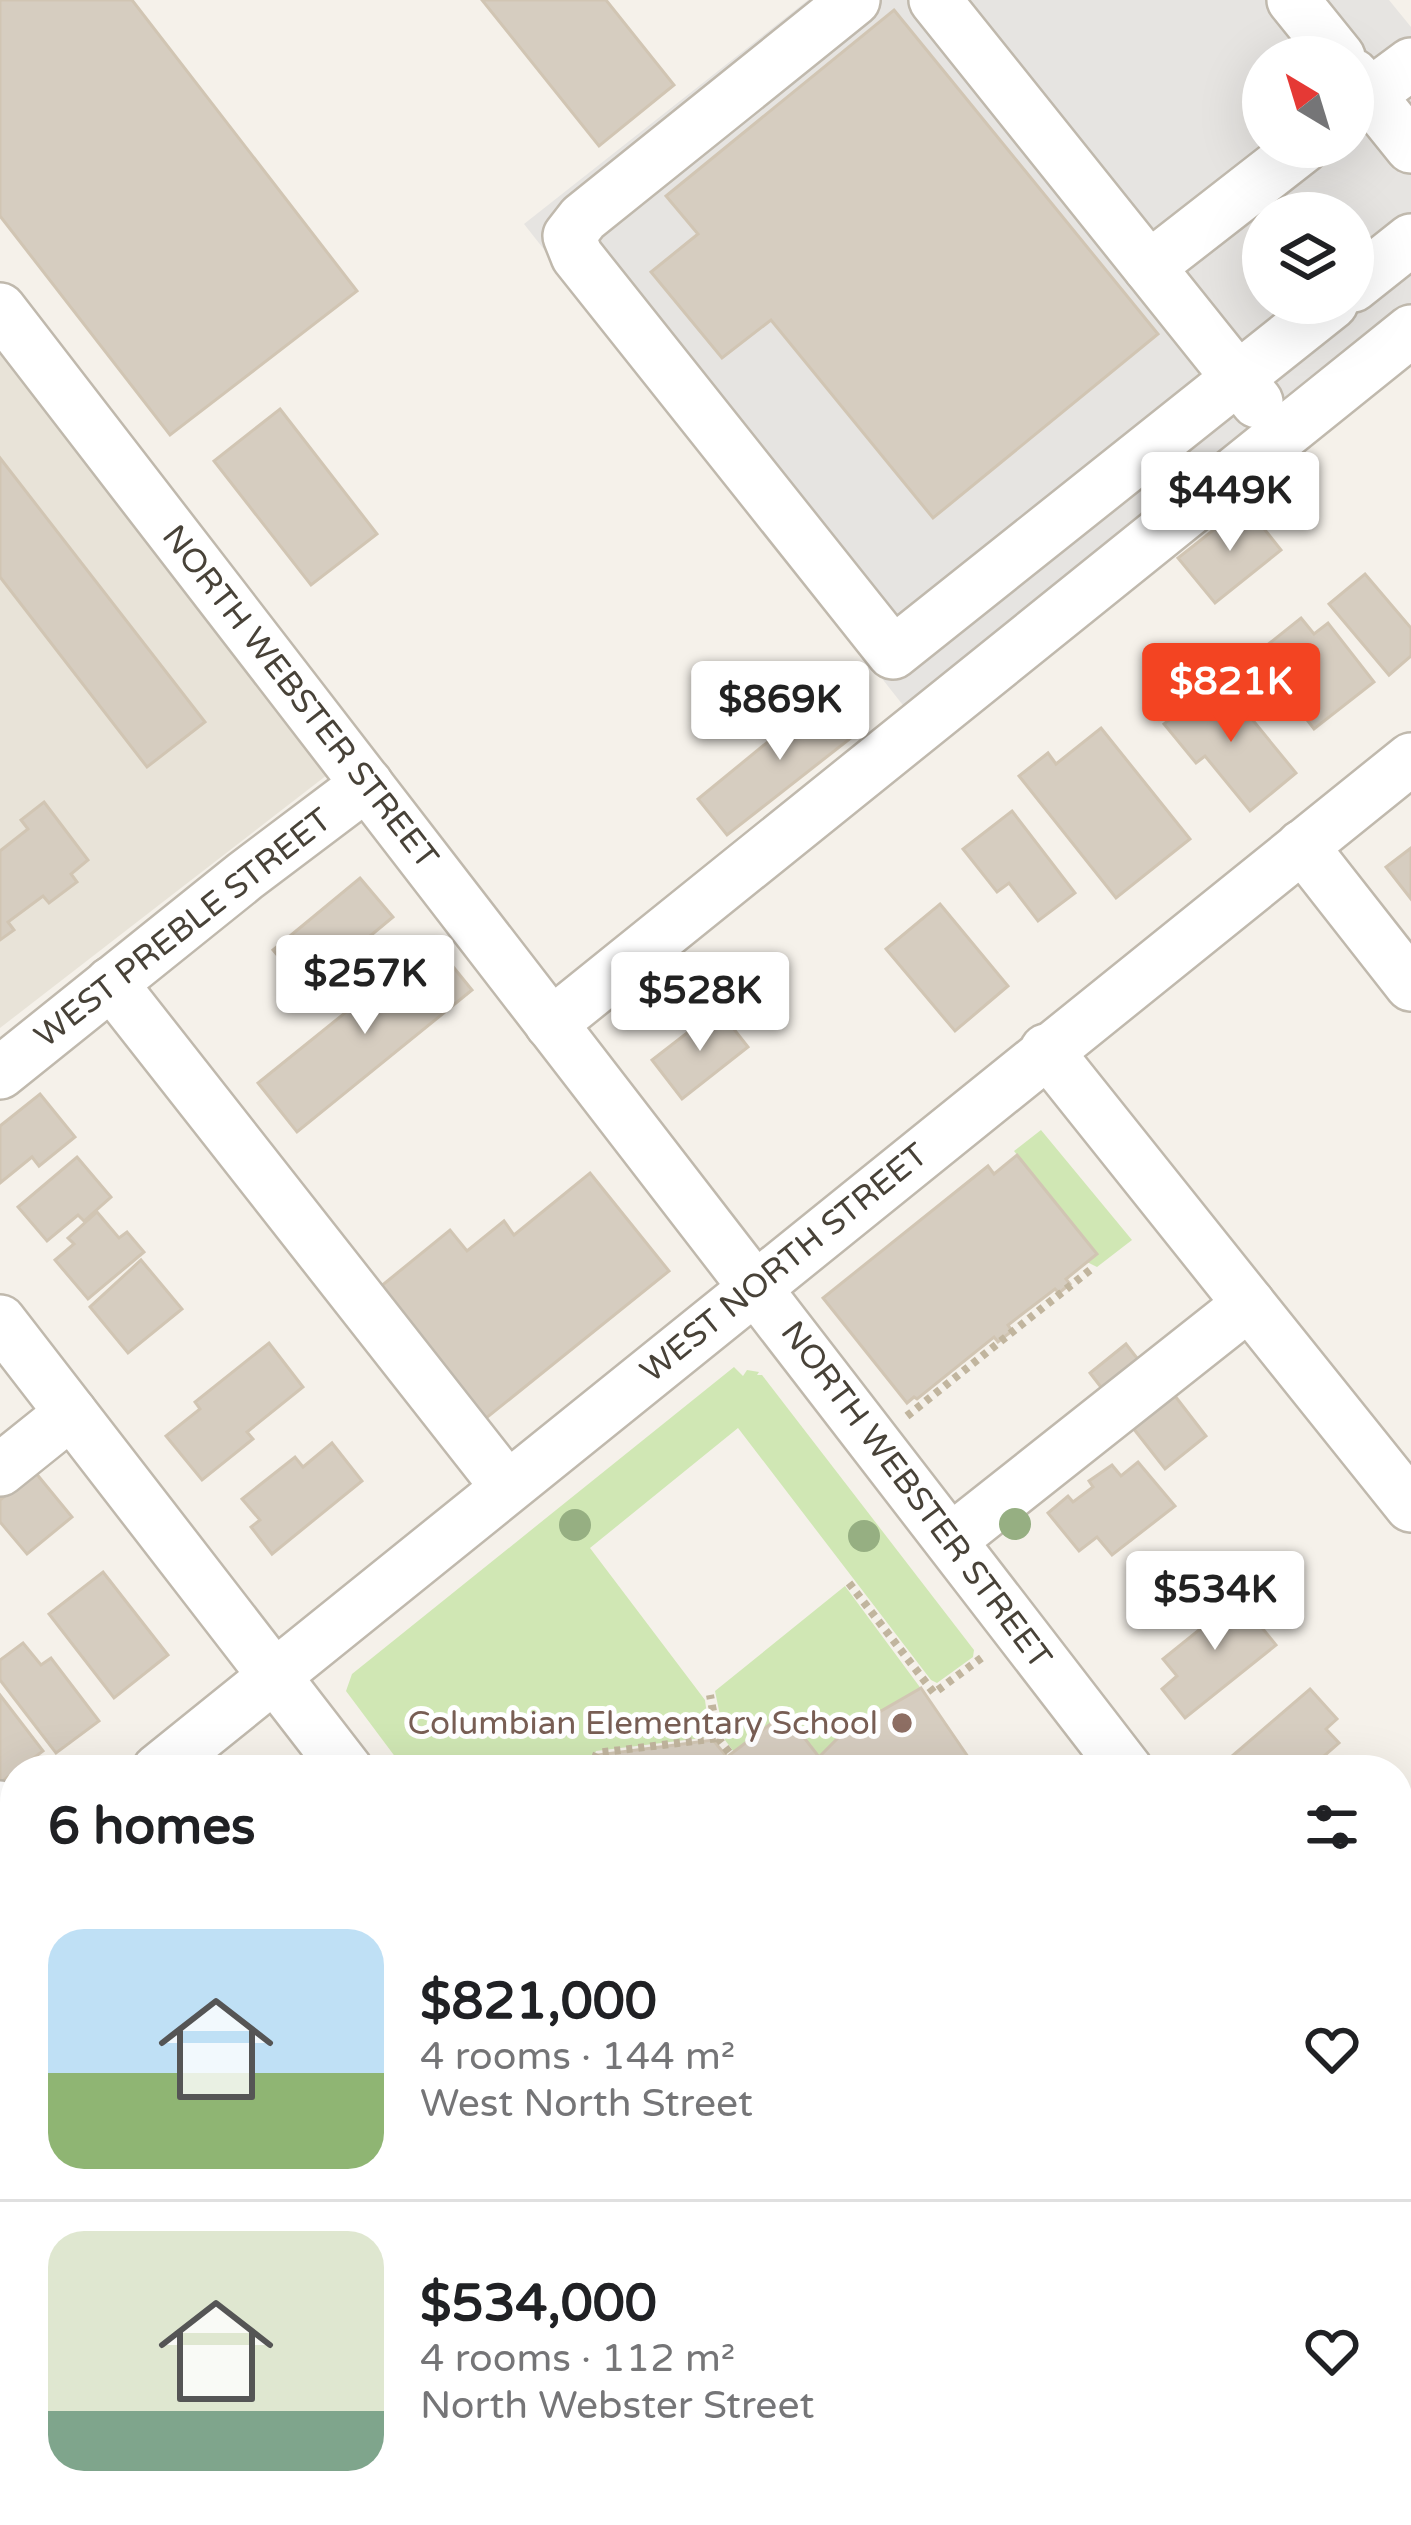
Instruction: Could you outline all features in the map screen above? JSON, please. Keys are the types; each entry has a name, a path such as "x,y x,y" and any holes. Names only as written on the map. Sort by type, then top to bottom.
{"street":[{"path":"854,0 583,218 569,236 577,256 937,710"},
{"path":"935,0 1282,434"},
{"path":"1293,0 1319,36"},
{"path":"1374,76 1411,64"},
{"path":"1374,105 1411,147"},
{"path":"1149,268 1276,168"},
{"path":"1374,269 1411,240"},
{"name":"NORTH WEBSTER STREET","path":"0,309 1115,1755"},
{"path":"893,652 1306,324"},
{"path":"551,1024 1411,331"},
{"name":"WEST NORTH STREET","path":"177,1755 1411,759"},
{"name":"WEST PREBLE STREET","path":"0,1073 367,784"},
{"path":"1302,846 1411,985"},
{"path":"111,983 507,1487"},
{"path":"1046,1050 1411,1506"},
{"path":"951,1540 1249,1304"},
{"path":"0,1321 336,1755"},
{"path":"0,1470 71,1413"}],"path":[{"path":"906,1417 1090,1270"},
{"path":"849,1583 934,1693 985,1655"},
{"path":"710,1695 718,1738 730,1755"},
{"path":"597,1755 718,1738"}],"shaded area":[{"path":"808,0 1389,0 1411,27 1411,310 906,709 524,224"},
{"path":"0,352 327,775 0,1028"}],"green space":[{"path":"1041,1130 1132,1240 1097,1267 1087,1262 1096,1254 1014,1151"},
{"path":"734,1367 743,1376 747,1370 762,1375 974,1650 973,1657 937,1683 931,1680 738,1428 590,1548 705,1700 710,1737 596,1751 594,1755 394,1755 346,1691 352,1674"},
{"path":"845,1586 922,1690 843,1733 821,1755 734,1752 725,1740 715,1691"}],"building":[{"path":"0,0 132,0 357,291 170,435 0,216"},
{"path":"482,0 606,0 674,85 599,146"},
{"path":"894,10 1158,334 933,518 771,320 722,358 651,272 698,234 666,196"},
{"path":"280,409 377,534 311,585 214,461"},
{"path":"0,458 205,722 147,767 0,577"},
{"path":"1245,505 1281,550 1215,603 1178,558"},
{"path":"1365,574 1411,628 1411,656 1389,675 1329,604"},
{"path":"1301,618 1314,634 1328,623 1374,682 1314,729 1256,654"},
{"path":"1219,679 1296,773 1250,811 1205,756 1196,763 1164,724"},
{"path":"830,691 861,730 727,835 698,799"},
{"path":"1101,728 1190,839 1116,898 1019,776 1048,753 1056,764"},
{"path":"44,802 88,860 71,874 77,882 49,903 43,896 8,922 14,930 0,940 0,851 28,829 21,820"},
{"path":"1012,811 1075,893 1038,921 1009,883 997,892 963,849"},
{"path":"1411,848 1411,899 1386,867"},
{"path":"360,878 393,917 358,946 365,954 323,988 311,974 300,982 273,950"},
{"path":"940,904 1008,986 955,1031 886,949"},
{"path":"433,942 472,990 297,1132 258,1083"},
{"path":"718,1009 748,1047 682,1099 652,1060"},
{"path":"40,1094 75,1137 39,1166 32,1157 0,1183 0,1126"},
{"path":"1017,1155 1097,1254 1066,1279 1070,1284 1059,1293 1055,1289 1008,1325 1012,1331 998,1342 994,1337 907,1403 823,1298 988,1166 994,1174"},
{"path":"77,1157 111,1197 84,1221 78,1215 47,1241 18,1207"},
{"path":"590,1173 669,1271 475,1427 369,1296 450,1230 467,1251 504,1221 514,1235"},
{"path":"97,1212 119,1238 127,1232 144,1252 88,1299 55,1260 74,1244 68,1238"},
{"path":"141,1260 182,1309 128,1353 90,1307"},
{"path":"269,1343 303,1387 247,1432 253,1439 202,1480 166,1436 200,1409 195,1402"},
{"path":"1126,1344 1147,1371 1111,1400 1090,1373"},
{"path":"1175,1396 1206,1436 1165,1469 1133,1428"},
{"path":"332,1443 362,1481 272,1554 251,1527 260,1520 242,1499 295,1457 303,1467"},
{"path":"1138,1462 1175,1506 1112,1555 1097,1537 1079,1551 1048,1513 1068,1496 1073,1502 1093,1487 1089,1481 1112,1465 1121,1476"},
{"path":"35,1472 72,1517 27,1554 0,1522 0,1500"},
{"path":"103,1572 168,1655 114,1698 49,1614"},
{"path":"1229,1587 1276,1645 1185,1718 1162,1689 1177,1676 1163,1659 1204,1626 1195,1615"},
{"path":"23,1643 41,1665 51,1658 99,1721 56,1753 0,1680 0,1660"},
{"path":"921,1688 967,1755 821,1755 843,1733"},
{"path":"1310,1689 1337,1719 1326,1729 1339,1743 1325,1755 1233,1755"},
{"path":"0,1695 43,1751 0,1755"},
{"path":"785,1713 817,1755 730,1755"},
{"path":"713,1740 725,1755 597,1755"}],"place":[{"name":"Columbian Elementary School","path":"902,1723"}]}
